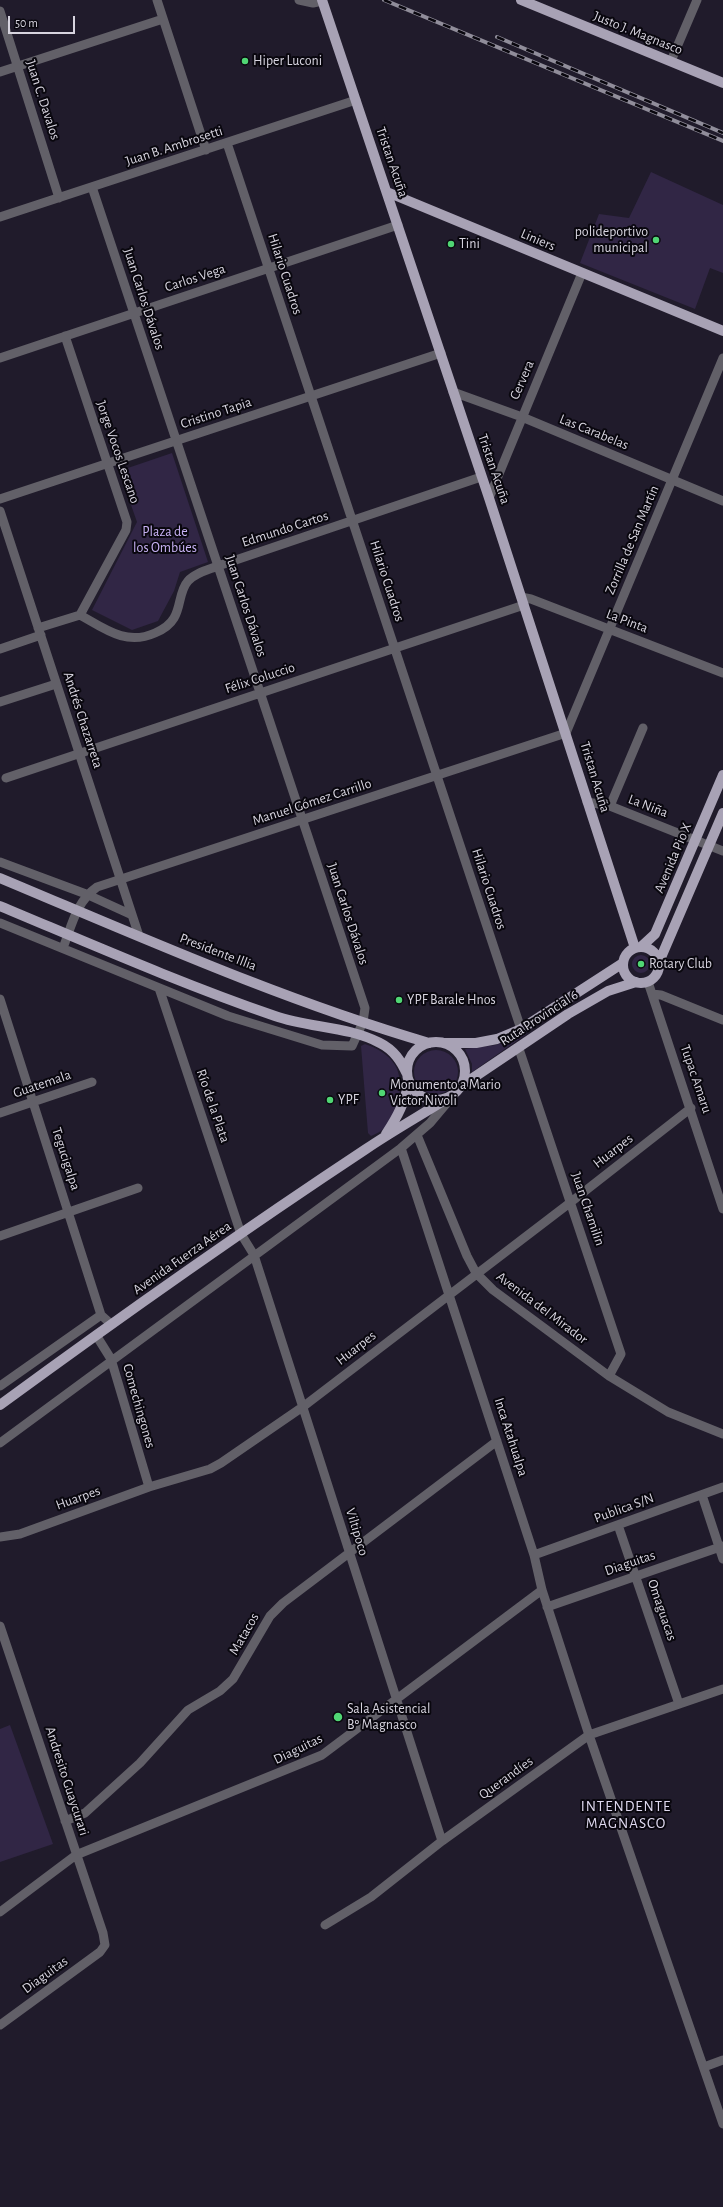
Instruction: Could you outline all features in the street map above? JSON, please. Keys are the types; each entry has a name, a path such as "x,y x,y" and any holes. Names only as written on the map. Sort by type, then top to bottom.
{"main road":[{"name":"Tristan Acuña","path":"322,0 489,498 587,802 638,947"},
{"name":"Justo J. Magnasco","path":"521,0 723,83"},
{"name":"Liniers","path":"387,192 723,331"},
{"name":"Avenida Pio X","path":"638,947 655,934 723,775"},
{"name":"Avenida Pio X","path":"660,962 723,813"},
{"name":"Presidente Illia","path":"0,878 139,936 323,1009 429,1043"},
{"path":"0,906 275,1016 298,1023 357,1034 391,1050 408,1078 413,1088 426,1098 434,1100 452,1095 461,1086 464,1078 463,1060 459,1053 444,1043 429,1043 415,1051 410,1058 408,1078 406,1099 399,1115 384,1137"},
{"path":"638,947 655,953 660,962 657,974 648,982 636,982 626,975 623,963 627,954 638,947"},
{"name":"Ruta Provincial 6","path":"444,1043 476,1043 497,1039 521,1029 623,963"},
{"name":"Ruta Provincial 6","path":"461,1086 519,1049 568,1014 620,986 636,982"},
{"name":"Avenida Fuerza Aérea","path":"0,1405 111,1324 241,1234 384,1137 452,1095"}],"street":[{"path":"157,0 206,150"},
{"path":"299,0 313,3 322,0"},
{"path":"671,61 697,0"},
{"name":"Juan C. Davalos","path":"0,11 59,198"},
{"path":"0,72 163,19"},
{"name":"Juan B. Ambrosetti","path":"0,218 356,100"},
{"name":"Hilario Cuadros","path":"227,143 521,1029"},
{"name":"Juan Carlos Dávalos","path":"92,187 365,1008 363,1022 352,1046 322,1045 228,1016 159,988"},
{"name":"Carlos Vega","path":"0,358 398,225"},
{"name":"Cervera","path":"489,498 582,273"},
{"name":"Jorge Vocos Lescano","path":"65,336 127,522 126,530 80,616"},
{"name":"Cristino Tapia","path":"0,499 441,353"},
{"name":"Zorrilla de San Martín","path":"566,733 723,358"},
{"name":"Las Carabelas","path":"453,392 522,417 723,501"},
{"name":"Edmundo Cartos","path":"80,616 121,637 132,639 147,637 163,629 174,619 186,582 193,576 218,566 352,522 481,477"},
{"name":"Andrés Chazarreta","path":"0,512 139,936"},
{"name":"La Pinta","path":"522,601 531,599 723,673"},
{"name":"Félix Coluccio","path":"6,778 79,752 394,648 522,601"},
{"path":"0,649 80,616"},
{"path":"0,702 56,684"},
{"path":"610,806 643,728"},
{"name":"Manuel Gómez Carrillo","path":"86,894 96,887 566,733"},
{"name":"La Niña","path":"587,802 610,806 723,850"},
{"path":"0,862 86,894 132,915"},
{"path":"63,948 77,910 86,894"},
{"path":"0,923 159,988"},
{"name":"Tupac Amaru","path":"648,982 722,1204"},
{"name":"Río de la Plata","path":"159,988 241,1234"},
{"path":"652,994 661,995 723,1020"},
{"name":"Tegucigalpa","path":"0,999 101,1315"},
{"name":"Juan Chamilin","path":"519,1049 621,1354 609,1376"},
{"name":"Guatemala","path":"0,1113 92,1082"},
{"path":"0,1443 111,1359 401,1148 430,1123 452,1095"},
{"name":"Huarpes","path":"0,1537 20,1534 149,1487 210,1469 221,1463 304,1406 476,1273 571,1202 691,1108"},
{"name":"Avenida del Mirador","path":"417,1135 476,1273 512,1305 609,1376 668,1412 723,1434"},
{"name":"Inca Atahualpa","path":"401,1148 450,1293 534,1555 547,1607 589,1735 723,2124"},
{"path":"0,1236 138,1188"},
{"name":"Viltipoco","path":"241,1234 254,1256 304,1406 349,1554 442,1842"},
{"path":"0,1386 101,1315 111,1324"},
{"name":"Comechingones","path":"96,1335 111,1359 149,1487"},
{"name":"Matacos","path":"66,1821 85,1813 140,1763 188,1710 220,1691 233,1679 270,1616 283,1604 497,1441"},
{"name":"Publica S/N","path":"534,1555 723,1487"},
{"path":"702,1495 721,1547 723,1559"},
{"name":"Omaguacas","path":"618,1525 679,1704"},
{"name":"Diaguitas","path":"547,1607 721,1547"},
{"name":"Diaguitas","path":"0,1912 76,1855 316,1758 542,1590"},
{"name":"Andresito Guaycurari","path":"0,1626 103,1933 105,1945"},
{"name":"Querandíes","path":"325,1925 371,1897 442,1842 589,1735 723,1689"},
{"name":"Diaguitas","path":"0,2025 100,1952 105,1945"},
{"path":"704,2067 723,2060"}],"green space":[{"name":"polideportivo municipal","path":"651,172 723,205 723,273 710,268 695,309 580,263 599,214 629,218"},
{"name":"Plaza de los Ombúes","path":"172,453 208,562 180,572 174,591 158,621 132,630 92,610 137,522 119,471"},
{"path":"641,955 647,958 650,964 647,970 641,973 635,970 632,964 635,958"},
{"path":"528,1033 472,1072 472,1064 465,1049 496,1045"},
{"path":"365,1044 378,1050 389,1058 395,1065 400,1080 399,1097 391,1120 379,1132 371,1136 368,1133 361,1046"},
{"path":"436,1050 448,1054 454,1060 458,1072 454,1084 448,1090 436,1094 424,1090 418,1084 414,1072 418,1060 424,1054"},
{"path":"10,1725 53,1844 0,1862 0,1729"}],"railway":[{"path":"384,0 723,141"},
{"path":"497,37 723,133"}],"place":[{"name":"Hiper Luconi","path":"245,61"},
{"name":"polideportivo municipal","path":"656,240"},
{"name":"Tini","path":"451,244"},
{"name":"Rotary Club","path":"641,964"},
{"name":"YPF Barale Hnos","path":"399,1000"},
{"name":"Monumento a Mario Victor Nivoli","path":"382,1093"},
{"name":"YPF","path":"330,1100"},
{"name":"Sala Asistencial Bº Magnasco","path":"338,1717"}],"district":[{"name":"INTENDENTE MAGNASCO","path":"626,1814"}]}
